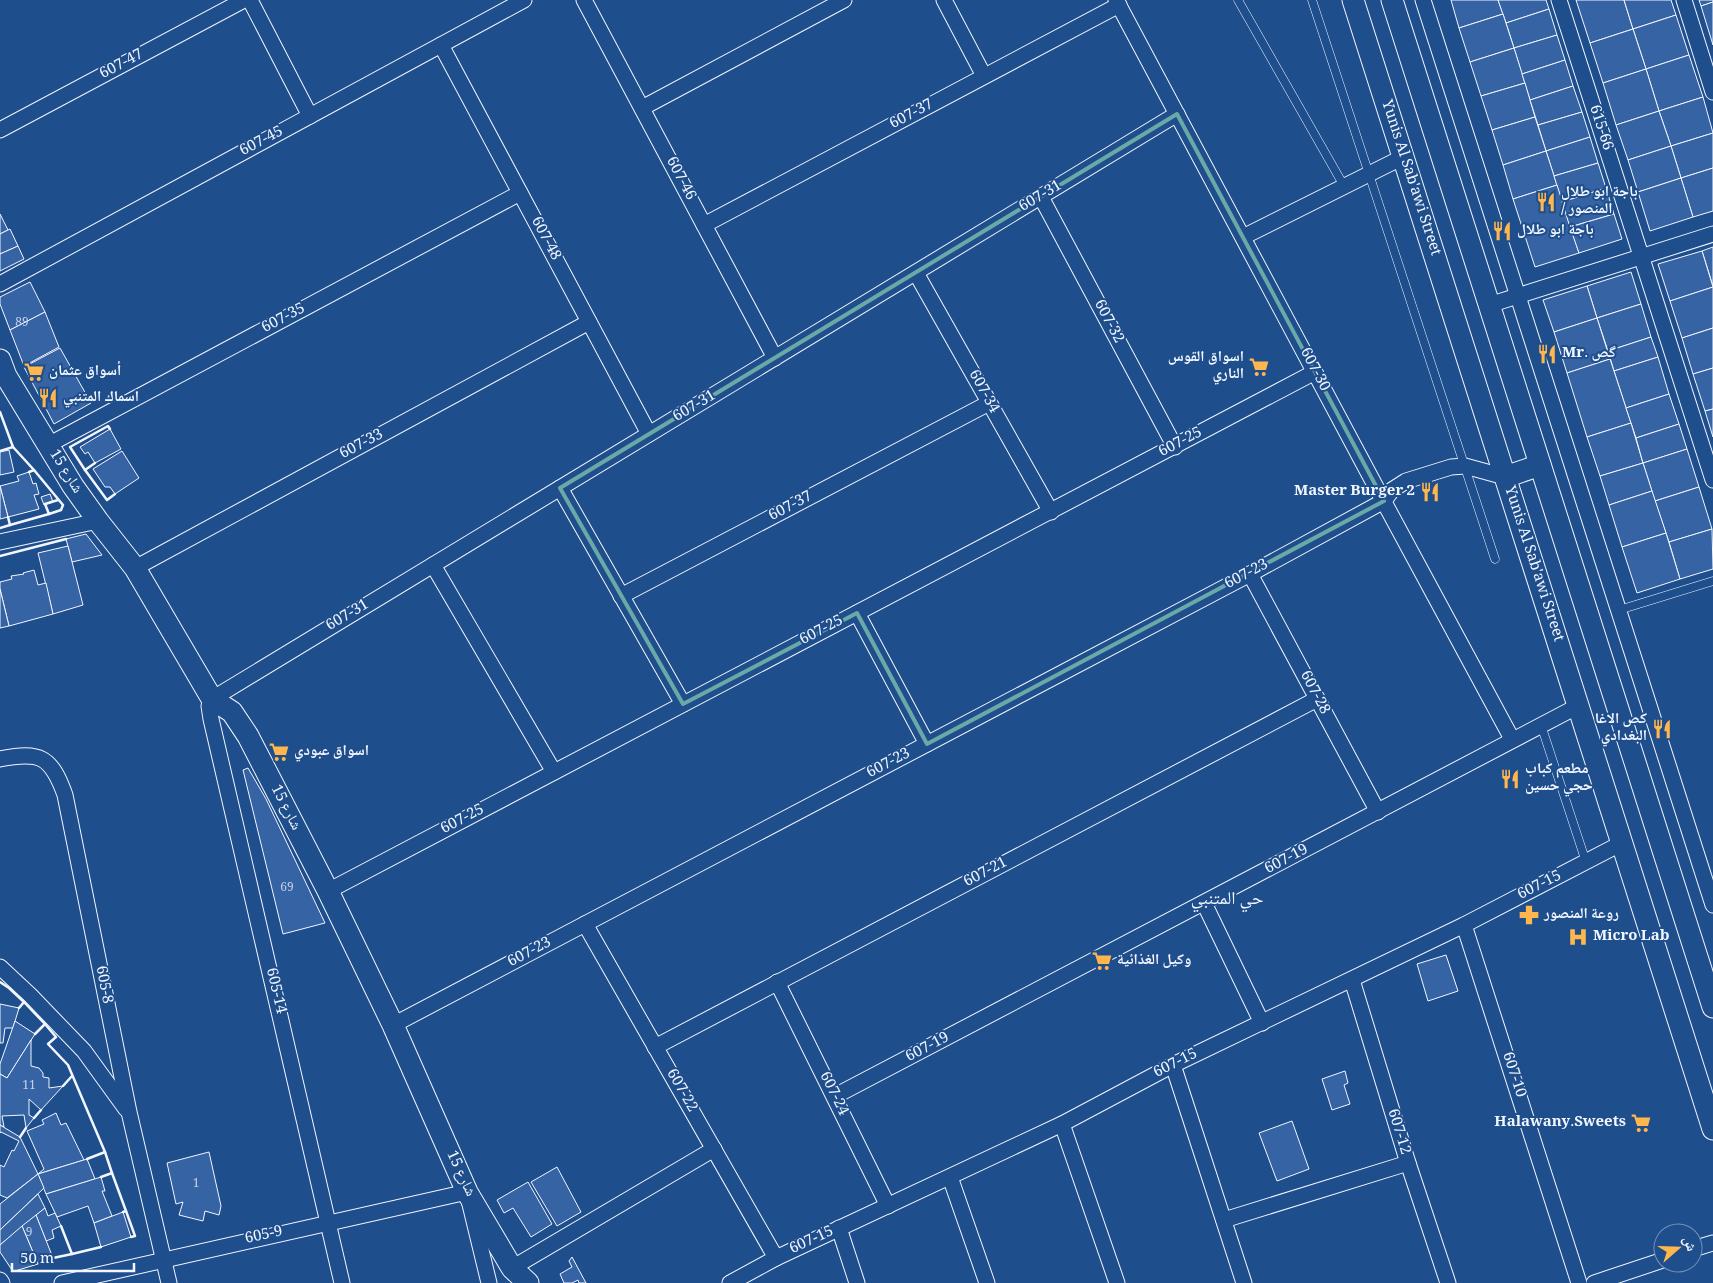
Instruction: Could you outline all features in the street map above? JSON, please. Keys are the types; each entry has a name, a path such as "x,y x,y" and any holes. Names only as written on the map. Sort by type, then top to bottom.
{"main road":[{"name":"Yunis Al Sab'awi Street","path":"1353,0 1713,1128"},
{"path":"1392,0 1713,1007"},
{"name":"شارع 15","path":"0,360 6,376 72,486 135,568 212,699 232,712 248,736 328,891 392,1025 467,1192 512,1268 528,1283"},
{"path":"1505,477 1540,465"}],"street":[{"name":"607-47","path":"0,130 244,0"},
{"path":"250,0 310,116"},
{"name":"607-45","path":"0,284 524,0"},
{"name":"607-46","path":"584,0 775,358"},
{"path":"642,108 844,0"},
{"path":"944,0 984,76"},
{"path":"1423,0 1713,904"},
{"name":"615-66","path":"1560,0 1713,480"},
{"path":"1684,0 1713,92"},
{"name":"607-37","path":"704,224 1118,3"},
{"name":"607-30","path":"1118,3 1512,739"},
{"name":"607-48","path":"441,45 650,434"},
{"name":"607-31","path":"212,699 1177,114"},
{"path":"1243,237 1404,157"},
{"name":"607-35","path":"48,445 520,193"},
{"name":"607-32","path":"1041,197 1175,446"},
{"path":"1489,305 1713,234"},
{"name":"607-34","path":"916,272 1051,512"},
{"name":"607-33","path":"135,568 589,322"},
{"name":"607-25","path":"328,891 1316,372"},
{"name":"607-37","path":"621,596 989,403"},
{"path":"1465,466 1505,477"},
{"name":"607-23","path":"392,1025 1250,574 1384,501 1392,490 1406,481 1444,468 1465,466"},
{"path":"560,488 683,704"},
{"path":"0,542 98,522"},
{"path":"433,565 554,772"},
{"name":"607-28","path":"1250,574 1378,812"},
{"path":"857,613 927,744"},
{"name":"605-14","path":"212,699 210,706 211,719 279,1004 302,1113 342,1283"},
{"name":"607-21","path":"655,1047 1317,699"},
{"name":"607-19","path":"834,1096 1578,706"},
{"name":"605-8","path":"0,759 20,755 39,757 48,763 58,776 65,795 129,1112 169,1283"},
{"name":"607-15","path":"730,1283 776,1258 1062,1124 1173,1065 1464,925 1622,843"},
{"path":"1204,903 1262,1023"},
{"name":"607-22","path":"585,924 776,1258"},
{"name":"607-10","path":"1464,925 1579,1283"},
{"path":"0,967 84,1051 129,1112"},
{"name":"607-12","path":"1352,980 1408,1163 1448,1283"},
{"name":"607-24","path":"777,982 888,1206"},
{"path":"1173,1065 1244,1283"},
{"path":"1062,1124 1117,1283"},
{"path":"512,1268 714,1149"},
{"path":"1224,1220 1408,1163"},
{"path":"950,1177 987,1283"},
{"path":"467,1192 489,1283"},
{"name":"605-9","path":"62,1283 467,1192"},
{"path":"840,1228 857,1283"},
{"path":"1594,1283 1653,1263"}],"lane":[{"path":"1238,0 1344,186"},
{"path":"1312,0 1495,559"},
{"path":"1619,610 1713,581"},
{"path":"1541,724 1586,862"}],"highlighted area":[{"path":"1177,114 1384,501 927,744 857,613 683,704 560,488"}],"building":[{"path":"1451,0 1498,0 1503,14 1459,28"},
{"path":"1498,0 1546,0 1549,9 1506,23"},
{"path":"1576,0 1624,0 1633,29 1590,43"},
{"path":"1624,0 1671,0 1676,15 1633,29"},
{"path":"1699,0 1713,0 1713,2 1701,6"},
{"path":"1713,2 1713,45 1701,6"},
{"path":"1549,9 1557,35 1514,48 1506,23"},
{"path":"1503,14 1514,48 1470,62 1459,28"},
{"path":"1676,15 1689,55 1646,69 1633,29"},
{"path":"1633,29 1646,69 1603,83 1590,43"},
{"path":"1557,35 1565,60 1522,74 1514,48"},
{"path":"1514,48 1525,83 1481,96 1470,62"},
{"path":"1689,55 1703,97 1659,111 1646,69"},
{"path":"1565,60 1573,86 1530,100 1522,74"},
{"path":"1646,69 1659,111 1616,125 1603,83"},
{"path":"1525,83 1535,117 1492,130 1481,96"},
{"path":"1573,86 1582,112 1538,125 1530,100"},
{"path":"1703,97 1713,133 1671,146 1659,111"},
{"path":"1659,111 1671,146 1628,160 1616,125"},
{"path":"1582,112 1590,137 1546,151 1538,125"},
{"path":"1535,117 1546,151 1503,165 1492,130"},
{"path":"1713,133 1713,168 1681,178 1671,146"},
{"path":"1590,137 1598,163 1554,176 1546,151"},
{"path":"1671,146 1681,178 1638,192 1628,160"},
{"path":"1546,151 1557,185 1513,199 1503,165"},
{"path":"1598,163 1606,188 1562,202 1554,176"},
{"path":"1713,168 1713,211 1693,217 1681,178"},
{"path":"1681,178 1693,217 1650,231 1638,192"},
{"path":"1557,185 1579,253 1535,267 1513,199"},
{"path":"1606,188 1614,214 1570,227 1562,202"},
{"path":"0,214 8,230 0,234"},
{"path":"1614,214 1622,239 1579,253 1570,227"},
{"path":"10,229 18,246 0,254 0,234"},
{"path":"18,246 24,259 0,271 0,254"},
{"path":"1713,247 1713,286 1702,251"},
{"path":"1702,251 1713,287 1670,301 1658,264"},
{"path":"1631,272 1641,304 1597,318 1587,286"},
{"path":"30,282 45,312 10,330 0,304 0,297"},
{"path":"1587,286 1597,318 1554,332 1543,300"},
{"path":"1713,287 1713,328 1682,338 1670,301"},
{"path":"1641,304 1651,337 1608,351 1597,318"},
{"path":"45,312 59,347 24,366 10,330"},
{"path":"1597,318 1610,359 1567,373 1554,332"},
{"path":"1713,328 1713,368 1693,374 1682,338"},
{"path":"1651,337 1658,357 1614,371 1608,351"},
{"path":"60,348 91,403 54,424 24,367"},
{"path":"1658,357 1669,394 1626,408 1614,371"},
{"path":"1610,359 1631,423 1587,437 1567,373"},
{"path":"1713,368 1713,409 1705,411 1693,374"},
{"path":"1669,394 1679,424 1636,438 1626,408"},
{"path":"1713,409 1713,437 1705,411"},
{"path":"1631,423 1643,463 1600,476 1587,437"},
{"path":"1679,424 1687,449 1643,463 1636,438"},
{"path":"110,429 121,449 95,463 88,452 85,454 80,447"},
{"path":"1687,449 1699,487 1655,501 1643,463"},
{"path":"9,450 14,472 0,475 0,452"},
{"path":"122,451 139,478 115,494 110,487 105,487 93,469"},
{"path":"1643,463 1652,491 1609,505 1600,476"},
{"path":"29,472 33,484 36,483 39,494 34,495 39,509 8,517 0,486 19,481 17,476"},
{"path":"0,486 8,517 0,519"},
{"path":"1699,487 1712,529 1669,542 1655,501"},
{"path":"1652,491 1666,533 1622,547 1609,505"},
{"path":"50,494 53,502 44,505 41,497"},
{"path":"1712,529 1713,569 1680,579 1669,542"},
{"path":"1666,533 1680,579 1637,593 1622,547"},
{"path":"86,534 102,555 72,562 66,539"},
{"path":"68,546 83,605 53,614 38,553"},
{"path":"34,570 38,585 46,583 53,614 9,626 0,582 12,579 11,576"},
{"path":"0,589 9,626 0,628"},
{"path":"248,768 266,799 325,923 283,934 243,770"},
{"path":"1446,955 1458,991 1428,1001 1417,964"},
{"path":"0,1004 19,1008 13,1028 5,1028 3,1043 0,1043"},
{"path":"15,1021 35,1034 7,1078 0,1074 0,1064"},
{"path":"31,1040 31,1066 39,1068 43,1073 43,1077 49,1078 49,1088 63,1086 41,1110 29,1099 29,1115 34,1118 26,1128 24,1115 2,1116 4,1127 0,1125 0,1074 7,1078"},
{"path":"1345,1071 1348,1083 1344,1085 1350,1104 1332,1110 1322,1079"},
{"path":"56,1113 61,1125 66,1123 84,1160 38,1174 44,1169 27,1131 44,1124 42,1120"},
{"path":"1292,1121 1309,1169 1277,1181 1259,1133"},
{"path":"0,1125 20,1137 38,1174 7,1198 0,1195 0,1165 4,1167 12,1150 14,1151 19,1141 0,1133"},
{"path":"209,1152 221,1206 219,1215 205,1211 203,1221 179,1215 183,1202 176,1204 167,1163"},
{"path":"87,1159 95,1179 46,1194 38,1174"},
{"path":"557,1167 581,1212 557,1226 531,1182"},
{"path":"38,1174 44,1188 0,1230 0,1204"},
{"path":"101,1177 105,1191 102,1191 112,1216 94,1223 88,1206 57,1217 46,1194"},
{"path":"528,1182 552,1224 531,1237 513,1208 504,1213 497,1200"},
{"path":"38,1194 45,1208 0,1245 0,1230"},
{"path":"45,1208 48,1216 55,1213 61,1226 52,1230 54,1238 46,1241 36,1215"},
{"path":"123,1212 131,1237 101,1247 94,1223"},
{"path":"36,1215 53,1258 38,1264 22,1226"},
{"path":"22,1226 38,1264 15,1271 12,1270 0,1252 0,1245"},
{"path":"572,1257 586,1283 579,1283 578,1280 572,1283 564,1283 560,1274 572,1267 569,1261"}],"wall":[{"path":"0,412 13,447"},
{"path":"95,463 85,470 70,447 108,426 110,429"},
{"path":"0,451 13,447 34,470"},
{"path":"29,472 34,470 63,505 61,510 49,514 45,504 58,500"},
{"path":"85,470 107,500 115,494"},
{"path":"8,517 10,525 49,514"},
{"path":"0,528 10,525"},
{"path":"0,556 66,539"},
{"path":"0,982 24,1002 19,1008"},
{"path":"24,1002 45,1024 35,1034"},
{"path":"45,1024 56,1037 48,1044 68,1065 105,1152"},
{"path":"63,1086 72,1076"},
{"path":"34,1118 41,1110"},
{"path":"20,1137 26,1128"},
{"path":"87,1159 105,1152 112,1173"},
{"path":"101,1177 112,1173 126,1211 123,1212"},
{"path":"126,1211 135,1236 131,1237"},
{"path":"61,1226 72,1254 101,1247"},
{"path":"53,1258 72,1254"}],"place":[{"name":"باجة ابو طلال / المنصور","path":"1546,202"},
{"name":"باجة ابو طلال","path":"1502,231"},
{"name":"Mr. گص","path":"1547,354"},
{"name":"اسواق القوس الناري","path":"1259,367"},
{"name":"أسواق عثمان","path":"34,372"},
{"name":"اسماك المتنبي","path":"48,398"},
{"name":"Master Burger 2","path":"1430,492"},
{"name":"كص الاغا البغدادي","path":"1662,729"},
{"name":"اسواق عبودي","path":"279,752"},
{"name":"مطعم كباب حجي حسين","path":"1510,779"},
{"name":"روعة المنصور","path":"1529,915"},
{"name":"Micro Lab","path":"1578,937"},
{"name":"وكيل الغذائية","path":"1102,961"},
{"name":"Halawany.Sweets","path":"1641,1123"}],"district":[{"name":"حي المتنبي","path":"1227,900"}]}
